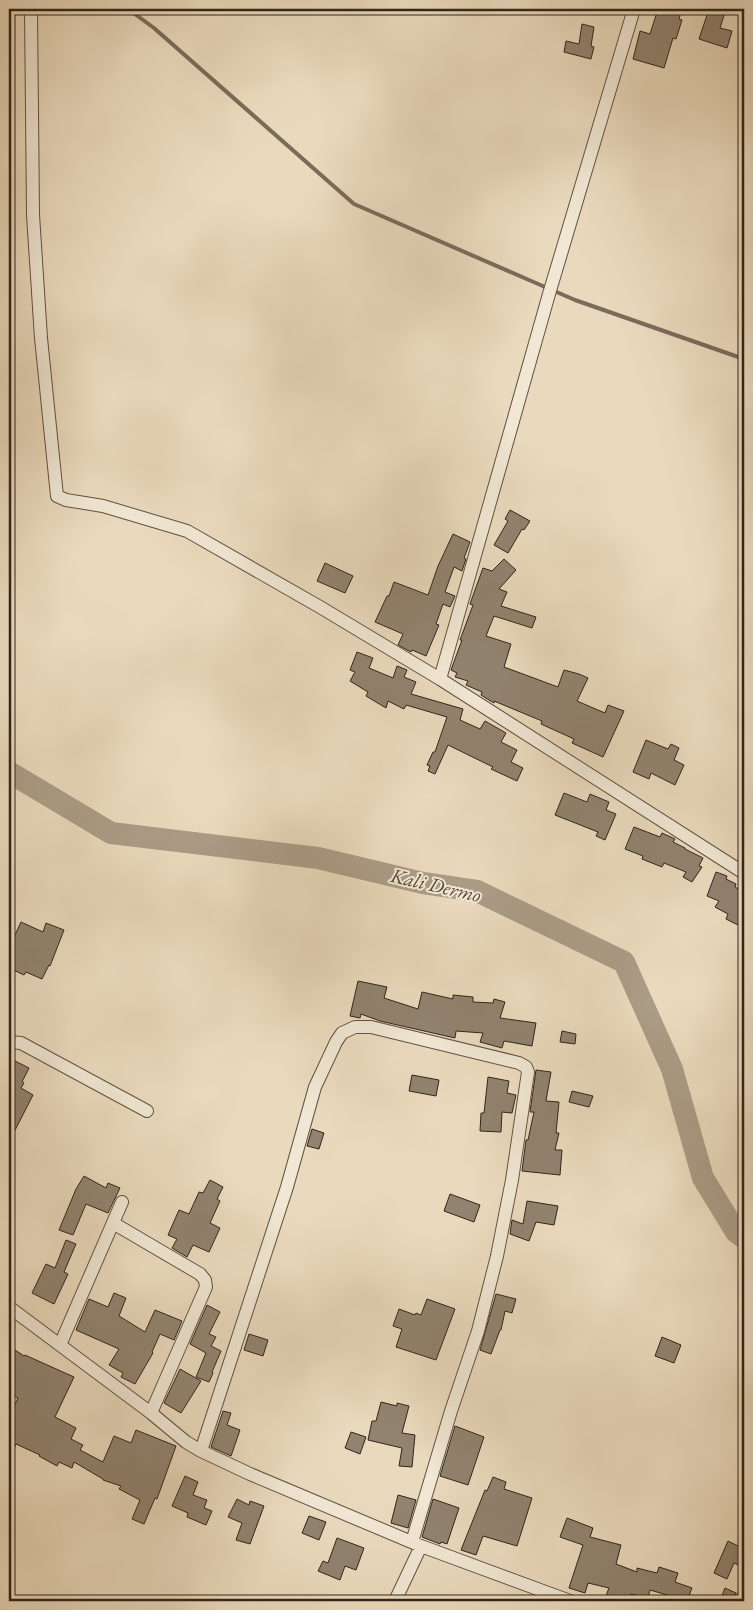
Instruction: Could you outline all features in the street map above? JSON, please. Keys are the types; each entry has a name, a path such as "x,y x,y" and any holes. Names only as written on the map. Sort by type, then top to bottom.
{"street":[{"path":"30,9 31,134 36,262 57,494 64,499 103,506 187,531 320,607 440,679 744,873"},
{"path":"440,679 553,280 634,9"},
{"path":"201,1451 287,1187 315,1087 342,1033 355,1027 371,1028 519,1063 526,1067 528,1072 509,1198 497,1256 478,1331 448,1418 416,1544 395,1601"},
{"path":"9,1042 21,1043 147,1110"},
{"path":"60,1345 122,1202"},
{"path":"113,1223 200,1274 205,1280 206,1287 151,1413"},
{"path":"9,1307 151,1413 186,1442 201,1451 250,1474 416,1544 570,1601"},
{"path":"741,1601 744,1594"}],"building":[{"path":"658,9 682,9 679,19 682,20 676,39 673,38 664,68 633,59 640,31 650,34"},
{"path":"709,9 726,9 720,28 732,31 727,48 699,39"},
{"path":"582,24 594,27 591,46 594,47 591,59 564,52 566,41 579,44"},
{"path":"510,510 530,521 524,530 522,529 508,553 494,545 508,521 505,519"},
{"path":"453,534 470,542 464,558 466,559 462,571 454,567 445,592 455,596 450,607 443,604 436,624 439,625 426,656 412,650 411,652 398,645 403,634 375,622 394,582 428,595 438,566"},
{"path":"504,559 516,570 499,589 507,592 501,606 536,617 532,628 494,616 486,636 511,644 504,667 558,687 564,670 579,674 588,678 577,701 605,713 608,705 624,711 603,757 572,743 574,739 541,724 542,721 494,701 494,703 481,695 482,692 466,685 468,681 455,677 457,673 451,670 473,605 470,604 483,568 492,571"},
{"path":"325,563 353,576 345,593 317,581"},
{"path":"357,652 373,658 369,668 393,678 397,666 407,670 404,677 416,682 411,694 463,709 460,720 480,729 485,721 506,733 501,742 517,750 511,762 523,768 517,781 448,745 435,774 428,771 430,766 427,765 433,752 435,752 447,717 406,705 404,709 388,701 386,708 366,696 368,692 350,681 355,672 350,670"},
{"path":"646,740 668,749 671,744 679,748 674,760 684,765 675,785 651,773 649,779 633,772"},
{"path":"564,793 587,802 590,794 609,802 606,810 616,814 605,840 596,836 598,832 555,815"},
{"path":"634,827 660,837 662,833 675,839 673,842 703,858 699,866 702,867 692,882 683,877 686,872 664,863 662,867 642,859 643,856 625,849"},
{"path":"716,872 727,876 726,879 736,884 735,887 744,892 744,928 726,919 728,914 715,907 719,901 707,896"},
{"path":"21,922 43,932 46,923 64,930 50,966 42,979 26,972 24,975 9,968 9,948"},
{"path":"358,981 387,987 384,998 418,1009 422,992 453,999 453,995 473,997 473,1002 493,1003 494,999 505,1002 500,1018 536,1023 532,1046 504,1041 502,1048 480,1042 483,1033 456,1031 455,1038 380,1021 361,1014 360,1018 350,1016"},
{"path":"562,1031 576,1034 575,1044 560,1042"},
{"path":"13,1060 29,1068 21,1088 33,1095 9,1142 9,1068"},
{"path":"536,1070 551,1072 546,1101 559,1102 556,1133 559,1133 555,1150 562,1150 560,1175 522,1171 526,1140 528,1140 534,1112 530,1112"},
{"path":"412,1075 439,1080 436,1096 409,1091"},
{"path":"488,1077 509,1081 507,1093 516,1095 512,1113 502,1112 501,1132 480,1131 481,1113 484,1113"},
{"path":"572,1091 593,1096 589,1107 569,1102"},
{"path":"312,1129 324,1133 319,1149 307,1146"},
{"path":"84,1176 106,1188 108,1183 120,1188 108,1213 86,1204 73,1235 59,1230 76,1189"},
{"path":"210,1180 223,1187 217,1199 220,1201 210,1223 220,1228 209,1252 193,1245 187,1257 172,1248 177,1239 168,1235 179,1210 189,1214 199,1192 203,1193"},
{"path":"450,1194 480,1205 474,1222 444,1211"},
{"path":"527,1201 558,1206 554,1225 536,1222 529,1241 510,1234 512,1220 523,1224"},
{"path":"66,1240 76,1244 64,1272 68,1274 54,1304 32,1293 46,1264 55,1268"},
{"path":"114,1293 126,1298 119,1316 145,1332 155,1310 182,1321 174,1340 160,1334 153,1353 135,1384 121,1377 123,1373 109,1365 119,1349 76,1330 89,1299 108,1307"},
{"path":"496,1294 516,1299 512,1313 505,1311 501,1330 491,1354 480,1350"},
{"path":"427,1299 455,1309 436,1360 396,1347 402,1329 393,1326 399,1309 415,1315 416,1313 421,1315"},
{"path":"207,1305 220,1312 209,1334 216,1337 211,1346 221,1351 209,1382 196,1377 206,1353 190,1344"},
{"path":"249,1334 268,1340 263,1356 244,1350"},
{"path":"662,1337 681,1345 674,1363 655,1356"},
{"path":"9,1346 24,1356 74,1377 55,1417 76,1428 71,1439 83,1445 80,1450 103,1462 114,1436 131,1443 136,1430 176,1446 157,1499 155,1498 144,1524 132,1519 140,1500 119,1489 121,1486 103,1480 74,1462 72,1468 59,1462 57,1466 40,1455 16,1444 9,1460 9,1417 18,1398 9,1394"},
{"path":"180,1369 201,1381 181,1413 164,1403"},
{"path":"381,1402 397,1406 397,1403 409,1406 402,1433 415,1435 412,1467 399,1466 402,1448 368,1440 372,1421 376,1421"},
{"path":"223,1411 231,1413 227,1425 240,1430 231,1456 211,1447"},
{"path":"455,1426 484,1437 468,1485 440,1476"},
{"path":"351,1432 366,1437 360,1454 345,1448"},
{"path":"185,1476 198,1482 193,1495 207,1500 204,1508 212,1511 206,1525 187,1517 188,1513 172,1506"},
{"path":"493,1477 506,1482 504,1489 532,1498 517,1546 483,1536 476,1555 461,1550 485,1490 487,1491"},
{"path":"398,1495 416,1500 408,1528 391,1523"},
{"path":"237,1499 249,1505 250,1501 264,1506 250,1544 236,1540 242,1523 228,1517"},
{"path":"433,1499 459,1508 447,1544 441,1542 440,1544 422,1537"},
{"path":"309,1516 326,1522 319,1540 302,1533"},
{"path":"567,1518 593,1528 590,1537 621,1545 616,1564 637,1572 637,1568 657,1573 659,1567 678,1573 675,1582 692,1588 687,1601 672,1601 674,1597 650,1590 648,1598 631,1594 628,1601 604,1601 609,1588 588,1583 585,1593 569,1588 583,1545 560,1537"},
{"path":"337,1538 364,1548 356,1570 345,1566 340,1580 318,1571 323,1561 328,1563"},
{"path":"728,1541 744,1549 744,1568 734,1563 727,1579 714,1573"},
{"path":"725,1588 736,1593 733,1601 720,1601"}],"waterway":[{"path":"128,9 154,28 354,204 575,300 744,359"},
{"name":"Kali Dermo","path":"9,772 111,833 318,858 423,883 477,891 624,962 672,1069 703,1178 736,1232 744,1238"}]}
